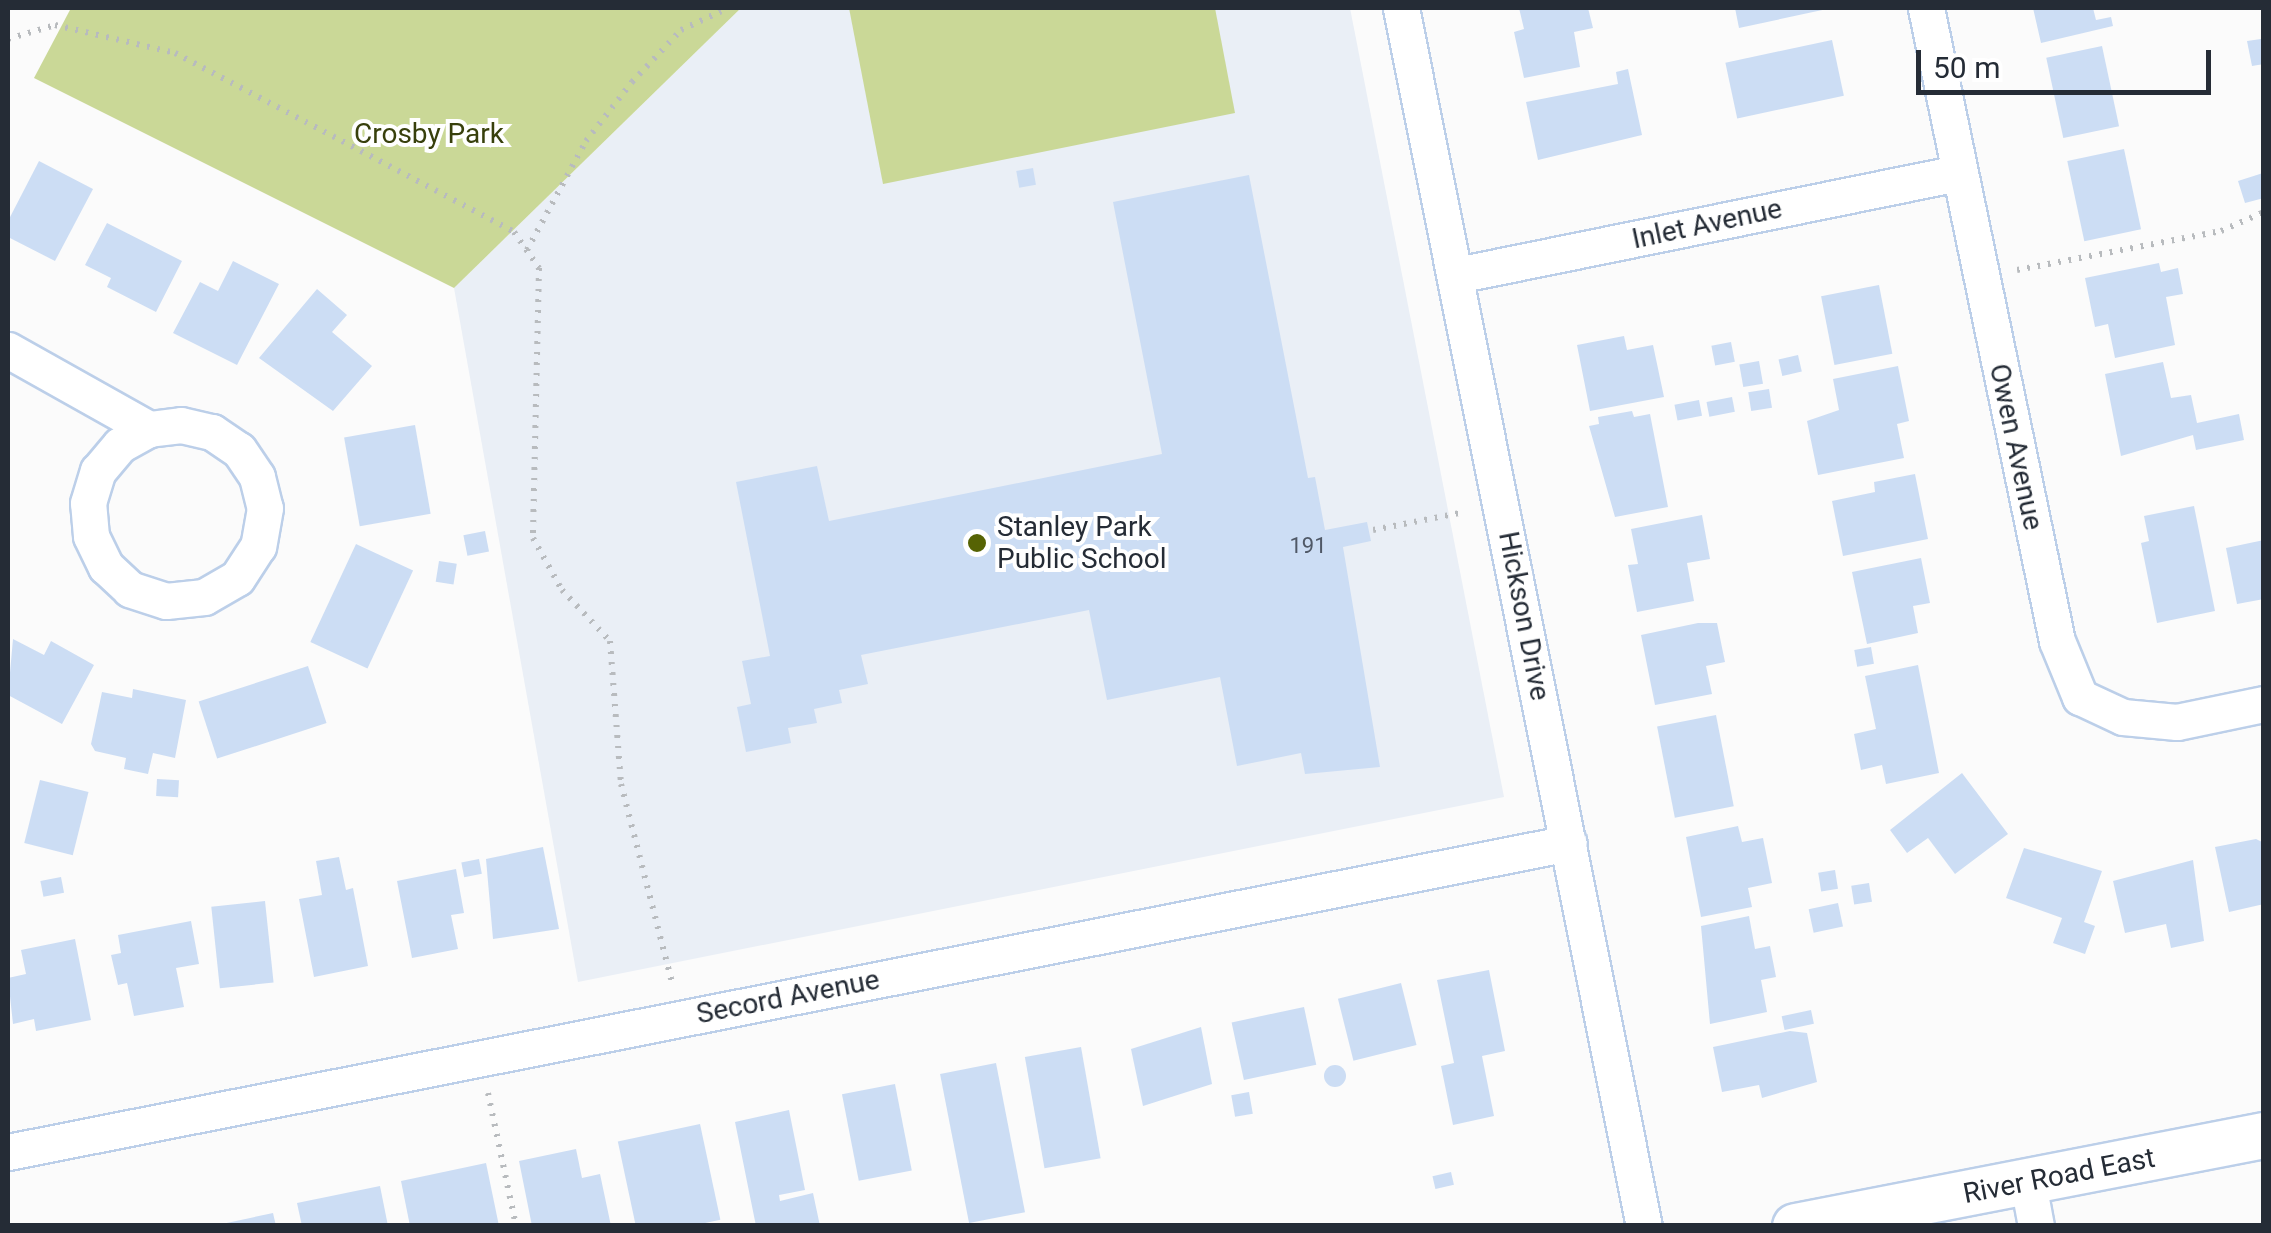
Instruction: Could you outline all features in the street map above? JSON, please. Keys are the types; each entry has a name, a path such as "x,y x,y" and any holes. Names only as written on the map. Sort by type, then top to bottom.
{"street":[{"name":"Hickson Drive","path":"1402,8 1644,1226"},
{"name":"Owen Avenue","path":"1926,8 2057,642 2080,697 2123,718 2177,722 2264,704"},
{"name":"Inlet Avenue","path":"1457,276 1958,173"},
{"path":"8,350 149,429 181,424 212,432 238,450 257,477 264,508 258,546 236,578 204,597 166,602 130,589 106,566 91,536 88,503 98,471 120,445 149,429"},
{"name":"Secord Avenue","path":"8,1152 1569,843"},
{"name":"River Road East","path":"1795,1226 2032,1204 2264,1136"}],"path":[{"path":"527,250 586,141 632,82 681,30 728,8"},
{"path":"8,39 55,25 175,53 514,232 527,250 539,268 533,538 562,590 610,641 621,784 681,1018"},
{"path":"1980,276 2222,231 2264,212"},
{"path":"1372,530 1502,505"},
{"path":"485,1057 488,1105 516,1226"}],"shaded area":[{"name":"Stanley Park Public School","path":"741,8 1350,8 1504,797 578,982 454,288"}],"green space":[{"name":"Crosby Park","path":"71,8 741,8 454,288 34,78"},
{"path":"849,8 1215,8 1235,113 883,184"}],"building":[{"path":"1519,8 1588,8 1593,28 1574,32 1580,67 1524,78 1514,32 1524,29"},
{"path":"1735,8 1827,8 1827,9 1739,28"},
{"path":"2033,8 2093,8 2096,20 2111,17 2113,26 2041,43"},
{"path":"2261,39 2264,64 2252,66 2247,41"},
{"path":"1832,40 1844,96 1737,118 1725,63"},
{"path":"2102,46 2119,126 2063,138 2046,58"},
{"path":"1628,69 1642,135 1538,160 1526,102 1618,84 1616,72"},
{"path":"2124,149 2141,229 2084,241 2067,161"},
{"path":"39,161 93,189 55,261 8,237 8,221"},
{"path":"1033,168 1036,185 1019,188 1016,171"},
{"path":"2263,173 2264,198 2245,203 2238,181"},
{"path":"1249,175 1308,478 1315,477 1325,530 1367,522 1371,541 1343,547 1380,767 1305,774 1301,753 1237,766 1220,677 1107,700 1089,610 861,655 868,684 839,690 842,703 814,709 817,723 788,728 791,743 746,752 737,707 751,704 742,661 770,656 736,482 817,466 829,521 1162,454 1113,202"},
{"path":"107,223 182,261 156,312 107,287 111,278 85,265"},
{"path":"233,261 279,284 237,365 173,333 200,282 218,291"},
{"path":"2159,263 2161,272 2178,268 2183,294 2166,297 2175,345 2115,358 2108,324 2095,327 2085,278"},
{"path":"1879,285 1892,354 1834,365 1821,296"},
{"path":"317,289 347,315 332,332 372,366 333,411 259,358"},
{"path":"1624,336 1627,350 1653,345 1664,397 1590,411 1577,345"},
{"path":"1731,342 1735,362 1715,365 1711,346"},
{"path":"1798,355 1802,372 1782,376 1779,359"},
{"path":"1759,361 1763,384 1743,387 1739,364"},
{"path":"2163,362 2171,398 2191,395 2197,423 2239,414 2244,440 2196,450 2193,435 2121,456 2105,374"},
{"path":"1898,366 1909,421 1897,424 1904,458 1818,475 1807,421 1839,410 1833,379"},
{"path":"1769,389 1772,408 1751,411 1748,392"},
{"path":"1732,397 1735,412 1709,417 1706,402"},
{"path":"1699,400 1702,416 1678,420 1674,405"},
{"path":"1632,411 1634,417 1650,414 1668,507 1615,517 1589,426 1599,424 1598,417"},
{"path":"415,425 431,514 360,526 344,438"},
{"path":"1915,474 1928,539 1843,556 1832,501 1875,492 1874,482"},
{"path":"2194,506 2215,611 2157,623 2141,543 2149,541 2144,516"},
{"path":"1702,515 1710,559 1687,563 1694,601 1637,612 1628,565 1638,564 1631,529"},
{"path":"485,531 489,552 467,556 463,535"},
{"path":"2264,540 2264,599 2237,604 2226,548"},
{"path":"356,544 413,571 367,669 310,642"},
{"path":"1921,558 1930,603 1913,606 1918,633 1867,644 1852,572"},
{"path":"439,561 457,564 453,585 436,582"},
{"path":"1717,623 1725,662 1706,666 1712,694 1655,705 1641,635"},
{"path":"13,639 44,655 51,641 94,665 62,724 8,695"},
{"path":"1871,647 1874,664 1857,667 1854,650"},
{"path":"1918,665 1939,773 1886,784 1882,765 1861,770 1854,734 1876,729 1865,676"},
{"path":"308,666 327,723 217,759 199,702"},
{"path":"133,689 186,700 175,758 153,753 148,774 124,769 126,758 95,751 91,744 102,692 132,698"},
{"path":"1716,715 1734,806 1675,818 1657,726"},
{"path":"1962,773 2008,834 1955,874 1928,838 1907,853 1890,830"},
{"path":"157,779 179,780 178,797 156,796"},
{"path":"40,780 89,792 73,855 24,843"},
{"path":"1738,826 1742,842 1763,838 1772,883 1748,888 1752,907 1701,917 1686,837"},
{"path":"2256,839 2264,843 2264,904 2229,912 2215,847"},
{"path":"543,847 559,929 493,939 486,859"},
{"path":"2024,848 2102,871 2084,922 2095,926 2085,954 2053,943 2062,918 2006,898"},
{"path":"339,857 346,890 353,888 368,966 314,977 299,899 322,895 316,861"},
{"path":"479,859 482,874 464,877 461,862"},
{"path":"2193,860 2204,941 2171,948 2166,924 2125,933 2113,881"},
{"path":"456,869 464,913 451,915 458,949 412,958 397,881"},
{"path":"1835,870 1838,889 1821,891 1818,873"},
{"path":"61,877 64,893 43,897 40,881"},
{"path":"1869,883 1872,902 1854,905 1851,886"},
{"path":"265,901 274,983 220,988 211,907"},
{"path":"1838,903 1843,926 1814,933 1809,909"},
{"path":"1749,916 1755,949 1770,946 1776,977 1761,980 1767,1012 1710,1024 1701,926"},
{"path":"191,921 199,964 176,968 184,1007 134,1016 127,983 118,985 111,955 121,953 118,935"},
{"path":"75,939 91,1020 36,1031 34,1019 13,1024 8,978 26,974 21,950"},
{"path":"1489,970 1505,1051 1482,1056 1494,1116 1453,1125 1441,1066 1454,1063 1437,980"},
{"path":"1401,983 1416,1045 1353,1061 1338,999"},
{"path":"1304,1007 1316,1065 1244,1080 1232,1022"},
{"path":"1811,1010 1814,1024 1785,1030 1782,1016"},
{"path":"1201,1027 1212,1084 1143,1106 1131,1049"},
{"path":"1790,1031 1807,1033 1817,1082 1762,1098 1759,1085 1722,1092 1713,1047"},
{"path":"1081,1047 1101,1158 1044,1168 1025,1057"},
{"path":"996,1063 1025,1212 969,1223 940,1074"},
{"path":"1331,1065 1339,1065 1346,1076 1339,1087 1331,1087 1324,1080 1324,1072"},
{"path":"895,1084 912,1170 859,1181 842,1094"},
{"path":"1249,1092 1253,1114 1235,1117 1231,1095"},
{"path":"789,1110 805,1190 779,1195 780,1201 813,1193 820,1226 756,1226 735,1122"},
{"path":"700,1124 720,1220 691,1226 636,1226 618,1141"},
{"path":"576,1149 582,1178 600,1174 611,1226 532,1226 519,1161"},
{"path":"486,1163 499,1226 410,1226 401,1181"},
{"path":"1451,1172 1454,1185 1435,1189 1432,1176"},
{"path":"380,1186 388,1226 302,1226 297,1203"},
{"path":"273,1213 276,1226 222,1226 222,1224"}],"place":[{"name":"Stanley Park Public School","path":"977,543"}]}
